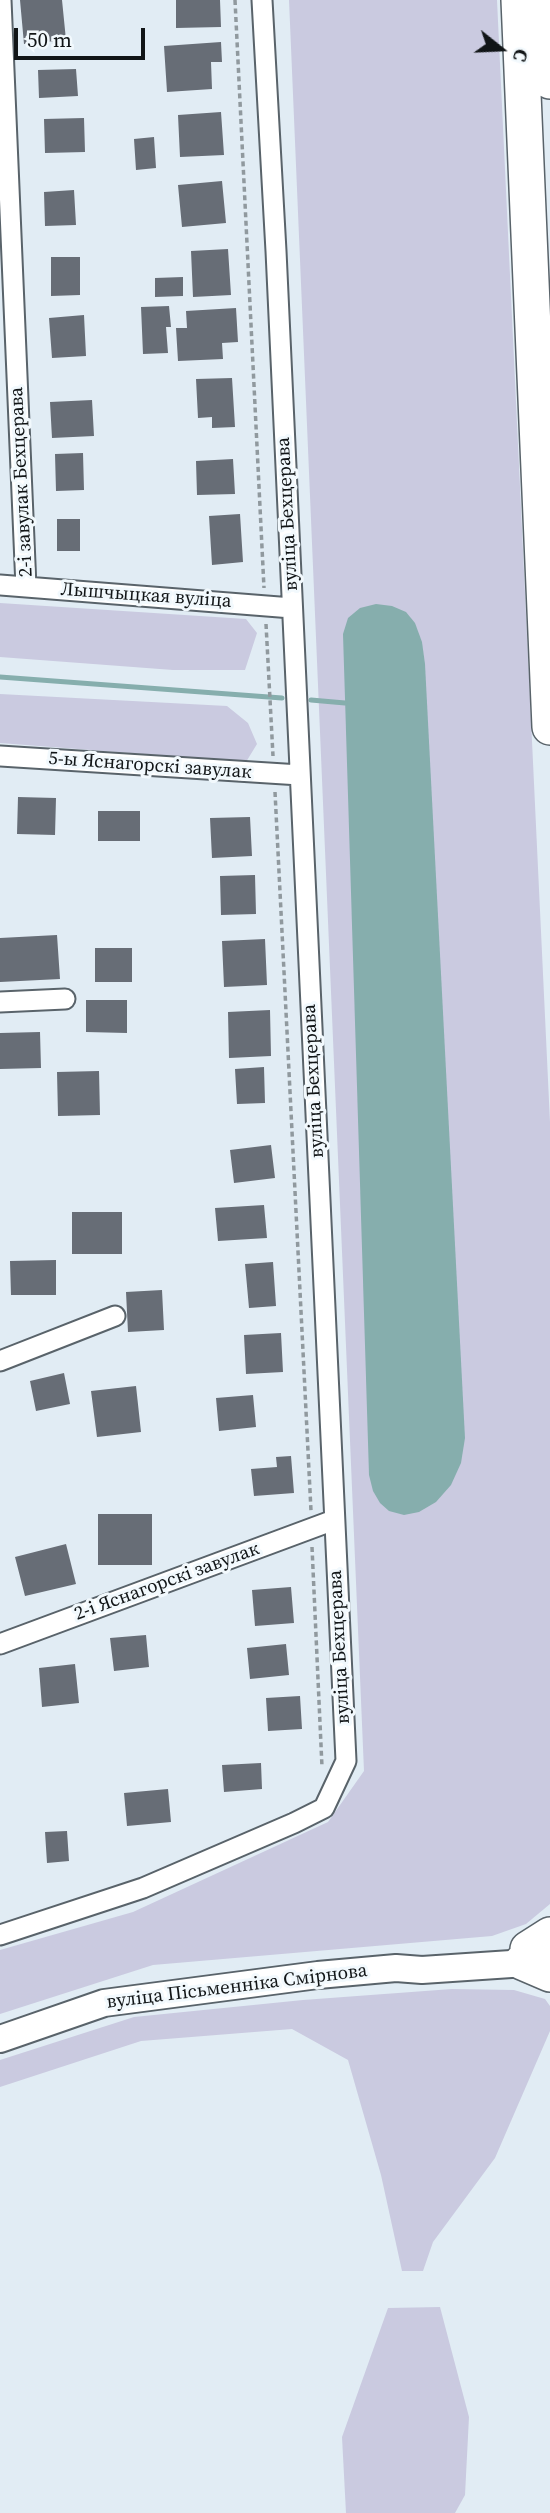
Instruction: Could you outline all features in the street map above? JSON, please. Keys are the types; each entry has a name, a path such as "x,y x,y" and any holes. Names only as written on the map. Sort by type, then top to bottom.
{"highway":[{"path":"519,0 550,727"},
{"path":"546,0 550,81"}],"main road":[{"name":"вуліца Пісьменніка Смірнова","path":"0,2039 104,2003 318,1975 396,1968 421,1959 542,1955"}],"street":[{"name":"2-і завулак Бехцерава","path":"1,0 26,587"},
{"name":"вуліца Бехцерава","path":"0,1935 143,1888 324,1808 346,1762 262,0"},
{"name":"Лышчыцкая вуліца","path":"0,585 292,607"},
{"name":"5-ы Яснагорскі завулак","path":"0,757 300,775"},
{"path":"0,1002 65,999"},
{"path":"0,1361 116,1316"},
{"name":"2-і Яснагорскі завулак","path":"0,1644 334,1520"}],"path":[{"path":"235,0 322,1768"}],"shaded area":[{"path":"289,0 497,0 550,1122 550,1904 526,1924 492,1936 153,1965 0,2014 0,1950 133,1912 328,1822 364,1771"},
{"path":"0,603 246,619 257,633 245,670 173,670 0,657"},
{"path":"376,604 392,606 406,612 415,623 422,642 425,664 465,1438 461,1463 451,1485 436,1502 419,1512 404,1515 389,1511 380,1503 373,1491 369,1475 343,634 348,618 360,608"},
{"path":"0,694 227,706 248,723 257,744 246,762 0,743"},
{"path":"452,1989 514,1990 545,1999 550,2006 550,2031 495,2158 433,2242 423,2271 402,2271 381,2175 348,2060 292,2029 141,2041 0,2087 0,2060 134,2017 303,2000"},
{"path":"440,2307 469,2417 465,2495 455,2513 346,2513 342,2437 388,2308"}],"building":[{"path":"20,0 62,0 66,40 24,44"},
{"path":"176,0 220,0 221,27 176,28"},
{"path":"221,42 222,62 211,62 212,89 167,92 164,46"},
{"path":"76,69 78,96 39,98 38,70"},
{"path":"221,112 224,155 180,157 178,115"},
{"path":"84,118 85,152 45,153 44,119"},
{"path":"154,137 156,168 136,170 134,139"},
{"path":"222,181 226,223 182,227 178,185"},
{"path":"74,190 76,225 45,226 44,192"},
{"path":"228,249 231,295 193,297 191,251"},
{"path":"51,257 80,257 80,295 51,296"},
{"path":"183,277 183,296 155,297 155,278"},
{"path":"169,306 171,327 166,327 168,353 143,354 141,307"},
{"path":"236,308 238,342 222,343 223,359 178,361 176,328 187,328 186,311"},
{"path":"84,315 86,356 52,358 49,318"},
{"path":"232,378 235,427 212,428 212,417 198,418 196,379"},
{"path":"92,400 94,436 52,438 50,402"},
{"path":"83,453 84,490 56,491 55,454"},
{"path":"233,459 235,494 197,495 196,461"},
{"path":"240,514 243,562 212,565 209,516"},
{"path":"57,519 80,519 80,551 57,551"},
{"path":"18,797 56,798 55,835 17,834"},
{"path":"98,811 140,811 140,841 98,841"},
{"path":"250,817 252,856 212,858 210,818"},
{"path":"255,875 256,914 221,915 220,876"},
{"path":"57,935 60,979 0,982 0,938"},
{"path":"265,939 267,985 224,987 222,941"},
{"path":"95,948 132,948 132,982 95,982"},
{"path":"86,1000 127,1000 127,1033 86,1032"},
{"path":"270,1010 271,1056 229,1058 228,1012"},
{"path":"40,1032 41,1068 0,1069 0,1033"},
{"path":"264,1067 265,1103 237,1104 235,1069"},
{"path":"99,1071 100,1115 58,1116 57,1072"},
{"path":"271,1145 275,1178 234,1183 230,1150"},
{"path":"264,1205 267,1238 218,1241 215,1208"},
{"path":"72,1212 122,1212 122,1254 72,1254"},
{"path":"56,1260 56,1295 11,1295 10,1261"},
{"path":"273,1262 276,1306 249,1308 245,1264"},
{"path":"162,1290 164,1330 128,1332 126,1292"},
{"path":"281,1333 283,1372 246,1374 244,1335"},
{"path":"64,1373 70,1404 36,1411 30,1381"},
{"path":"136,1386 141,1432 97,1437 91,1391"},
{"path":"253,1395 256,1427 219,1431 216,1398"},
{"path":"291,1456 294,1493 254,1496 251,1469 277,1467 276,1457"},
{"path":"98,1514 152,1514 152,1565 98,1565"},
{"path":"66,1544 76,1584 25,1596 15,1557"},
{"path":"291,1587 294,1623 255,1626 252,1590"},
{"path":"146,1635 149,1667 114,1671 110,1638"},
{"path":"286,1644 289,1675 250,1679 247,1648"},
{"path":"75,1664 79,1703 42,1707 39,1668"},
{"path":"300,1696 302,1729 268,1731 266,1698"},
{"path":"261,1763 262,1789 224,1792 222,1765"},
{"path":"168,1789 171,1822 127,1826 124,1793"},
{"path":"67,1831 69,1861 47,1863 45,1832"}],"waterway":[{"path":"0,677 282,698"},
{"path":"311,700 345,703"}]}
